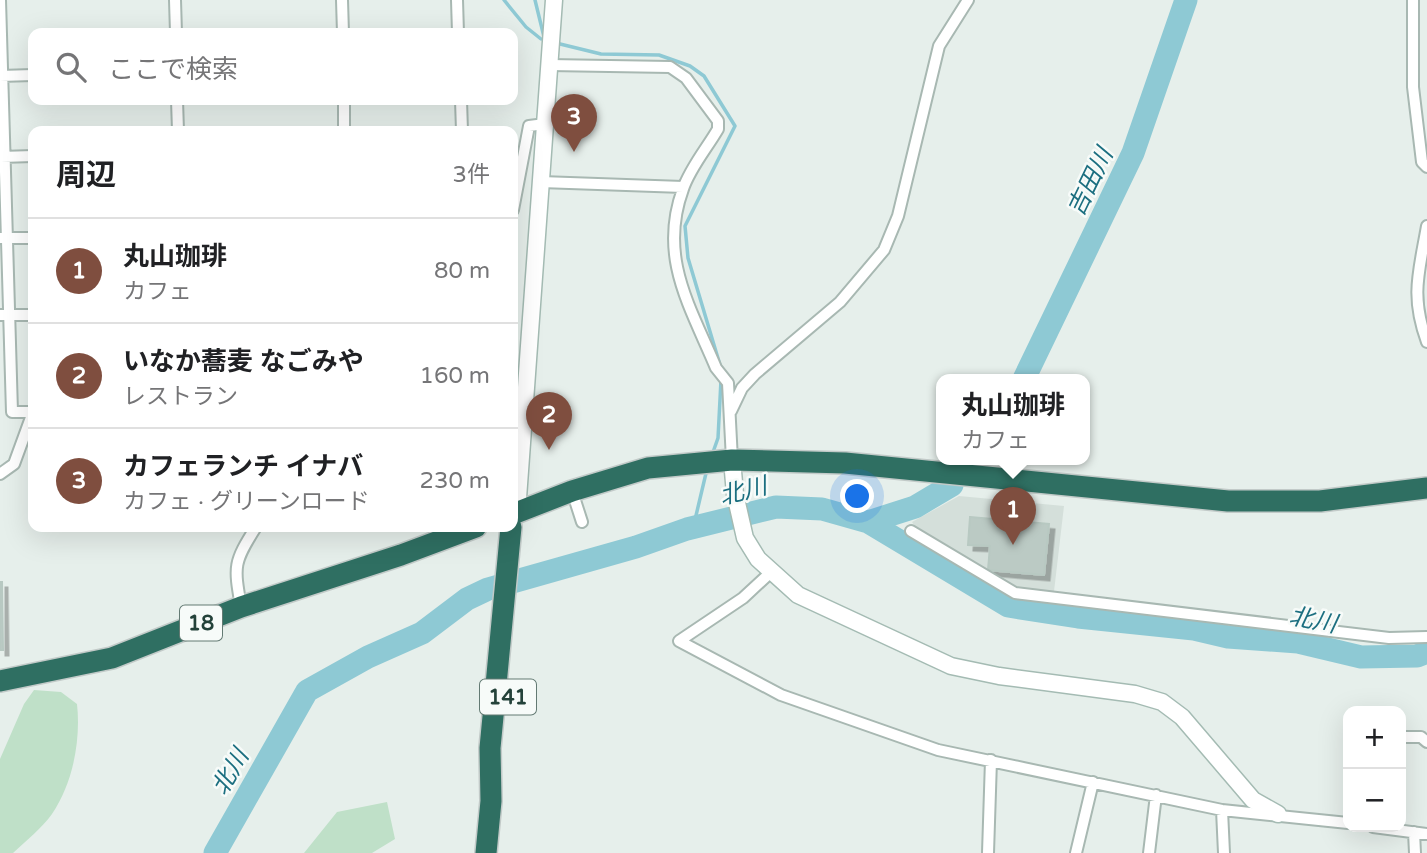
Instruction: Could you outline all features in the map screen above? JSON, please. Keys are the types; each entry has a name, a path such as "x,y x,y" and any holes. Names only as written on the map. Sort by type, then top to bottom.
{"highway":[{"path":"518,517 572,491 648,468 732,460 845,463 1228,501 1320,500 1427,488"},
{"name":"18","path":"0,681 112,658 242,607 463,532"},
{"name":"141","path":"486,853 491,801 490,748 511,593 513,532"}],"street":[{"path":"0,0 5,315 12,412 28,412"},
{"path":"175,0 176,28"},
{"path":"342,0 343,28"},
{"path":"457,0 458,28"},
{"path":"518,459 554,0"},
{"path":"731,411 742,388 755,374 840,302 884,250 898,216 939,46 968,0"},
{"path":"1413,0 1413,87 1422,162 1427,167"},
{"path":"549,65 670,67 686,78 718,121 718,129 683,187 672,229 673,256 716,368 728,383 735,494 745,538 758,559 798,595 951,666 999,676 1135,694 1162,702 1182,717 1252,800 1278,814"},
{"path":"1,76 28,75"},
{"path":"177,105 178,126"},
{"path":"344,105 344,126"},
{"path":"461,105 462,126"},
{"path":"518,184 529,126 545,124"},
{"path":"3,157 28,156"},
{"path":"541,182 683,187"},
{"path":"1427,226 1416,275 1418,318 1427,342"},
{"path":"4,238 28,238"},
{"path":"5,315 28,315"},
{"path":"0,474 14,464 28,426"},
{"path":"572,491 582,522"},
{"path":"911,531 1015,593 1389,638 1427,637"},
{"path":"242,607 236,573 237,557 253,532"},
{"path":"771,572 743,598 679,641 781,695 938,750 1222,810 1343,822"},
{"path":"1406,737 1421,737 1427,742"},
{"path":"988,853 991,760"},
{"path":"1076,853 1094,782"},
{"path":"1149,853 1156,795"},
{"path":"1222,810 1224,853"},
{"path":"1406,831 1427,834"},
{"path":"1414,832 1415,853"}],"shaded area":[{"path":"959,496 1064,506 1053,600 1002,584 920,534 912,522"}],"green space":[{"path":"34,690 61,692 77,704 78,732 74,761 65,789 48,819 13,853 0,853 0,759 24,704"},
{"path":"387,802 395,839 372,853 304,853 337,812"}],"building":[{"path":"970,517 1049,524 1044,575 988,570 990,546 968,545"},
{"path":"2,582 3,650 0,650"}],"waterway":[{"path":"504,0 526,27 541,39"},
{"path":"535,0 545,41"},
{"name":"吉田川","path":"1026,374 1133,153 1186,0"},
{"path":"556,43 601,54 659,55 690,66 704,76 735,126 685,226 688,258 720,365"},
{"path":"712,455 718,438 721,380"},
{"path":"687,529 694,524 707,469"},
{"name":"吉田川","path":"868,522 915,507 952,485"},
{"name":"北川","path":"215,853 307,691 368,657 422,633 467,599 488,589 636,547 687,529 776,507 822,509 868,522 1008,606 1078,617 1194,629 1228,637 1298,642 1361,657 1417,656 1427,652"}],"place":[{"name":"カフェランチ イナバ","path":"574,152"},
{"name":"いなか蕎麦 なごみや","path":"549,450"},
{"name":"丸山珈琲","path":"1013,545"}]}
